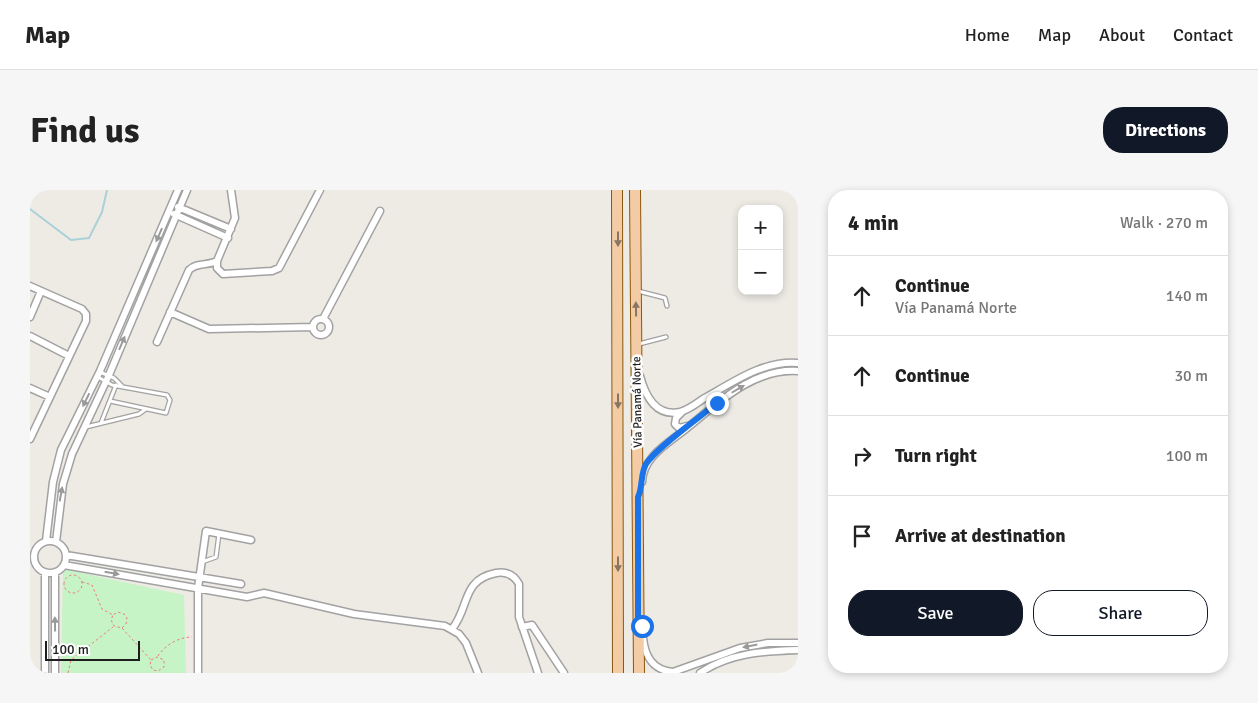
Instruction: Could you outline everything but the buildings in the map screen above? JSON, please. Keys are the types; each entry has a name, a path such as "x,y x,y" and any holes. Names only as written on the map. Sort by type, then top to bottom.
{"main road":[{"name":"Vía Panamá Norte","path":"617,190 618,673"},
{"name":"Vía Panamá Norte","path":"635,190 639,673"}],"street":[{"path":"46,541 53,482 61,450 99,374 178,190"},
{"path":"56,542 63,484 72,454 188,190"},
{"path":"231,190 235,218 217,261 217,268 223,274 272,271 279,268 320,190"},
{"path":"172,204 231,229"},
{"path":"323,319 380,211"},
{"path":"169,212 228,238"},
{"path":"157,342 189,270 197,265 208,265 217,261"},
{"path":"30,286 82,309 86,314 86,321 30,439"},
{"path":"30,317 41,291"},
{"path":"170,312 209,329 313,327"},
{"path":"313,327 317,320 323,319"},
{"path":"313,327 318,335 325,334 328,324 323,319"},
{"path":"30,336 69,356"},
{"path":"636,363 646,396 652,404 667,412 682,412"},
{"path":"690,426 681,428 676,425 675,420 682,412 752,372 771,365 798,363"},
{"path":"638,497 641,491 643,473 649,460 728,395 756,380 775,373 798,371"},
{"path":"752,372 756,380"},
{"path":"30,388 50,397"},
{"path":"198,673 198,588 206,531 251,540"},
{"path":"46,541 56,542 61,545 66,555 64,565 55,572 45,572 37,566 32,556 34,547 46,541"},
{"path":"66,555 240,584"},
{"path":"64,565 247,597 264,593 354,614 444,626 452,629 466,642 478,673"},
{"path":"45,572 45,673"},
{"path":"55,572 55,673"},
{"path":"452,629 459,619 472,586 486,576 501,572 510,574 519,584 518,610 538,673"},
{"path":"638,619 642,626 644,650 648,658 658,668 668,671 683,670 713,656 740,648 768,643 798,643"},
{"path":"522,627 532,625 564,673"},
{"path":"700,673 713,665 739,656 765,651 798,650"}],"lane":[{"path":"635,291 665,298 667,306"},
{"path":"636,344 666,337"},
{"path":"99,374 123,386"},
{"path":"99,374 116,385 169,397 166,413 110,401"},
{"path":"100,423 116,385"},
{"path":"85,427 142,413 146,409"},
{"path":"202,562 216,557 219,534"}],"path":[{"path":"82,582 80,591 76,593 71,593 64,587 64,582 70,576 79,578 82,582 92,585 102,609 113,615"},
{"path":"122,628 126,624 127,618 124,614 118,612 113,615 111,620 114,626 122,628 151,660 150,665 153,670 159,672 164,667 164,660 158,656"},
{"path":"68,673 71,660 114,626"},
{"path":"151,660 158,656 164,648 185,637 198,637"},
{"path":"150,673 153,670"}],"green space":[{"path":"63,569 184,595 186,673 61,673"}],"waterway":[{"path":"30,209 71,240 89,238 102,212 107,190"}],"route":[{"path":"642,626 638,619 638,497 641,491 644,468 653,455 717,403"}]}
